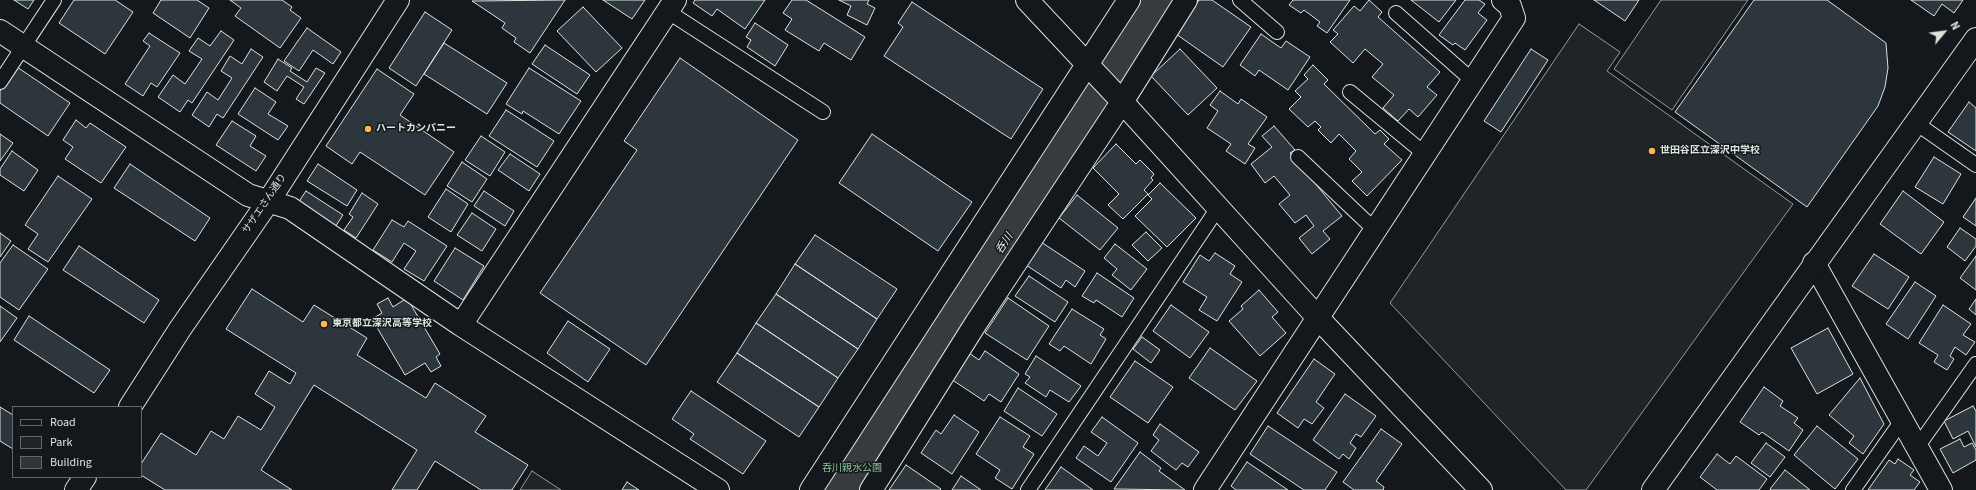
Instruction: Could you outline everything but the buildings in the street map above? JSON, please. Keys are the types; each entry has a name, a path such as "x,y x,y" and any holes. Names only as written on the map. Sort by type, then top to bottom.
{"street":[{"name":"サザエさん通り","path":"131,406 180,329 268,202 398,0"},
{"path":"1027,0 1319,319 1481,490"},
{"path":"812,490 1090,68 1129,0"},
{"path":"871,490 1119,99 1186,0"},
{"path":"1205,490 1319,319 1375,230 1514,18 1510,6 1503,0"},
{"path":"461,324 671,6"},
{"path":"0,31 248,195 290,208 461,324 718,490"},
{"path":"1653,490 1976,39"},
{"path":"1814,264 1903,419 1941,490"},
{"path":"76,490 84,478"}],"lane":[{"path":"0,82 54,0"},
{"path":"1240,0 1277,32"},
{"path":"671,6 823,112"},
{"path":"1396,13 1473,80"},
{"path":"1350,92 1425,154"},
{"path":"1916,123 1976,165"},
{"path":"1298,158 1375,230"},
{"path":"1028,490 1218,208"},
{"path":"1918,446 1976,364"},
{"path":"1853,490 1903,419"}],"green space":[{"path":"1144,0 1177,0 1138,60 1115,43"},
{"path":"1661,0 1748,0 1672,110 1614,69"},
{"path":"1579,24 1620,52 1607,71 1793,204 1586,490 1566,490 1390,303"},
{"name":"呑川親水公園","path":"1074,108 1094,124 855,490 823,490"},
{"path":"532,471 561,490 520,490"}],"waterway":[{"name":"呑川","path":"849,490 964,308 1165,0"}],"place":[{"name":"ハートカンパニー","path":"368,129"},
{"name":"世田谷区立深沢中学校","path":"1652,151"},
{"name":"東京都立深沢高等学校","path":"324,324"}]}
